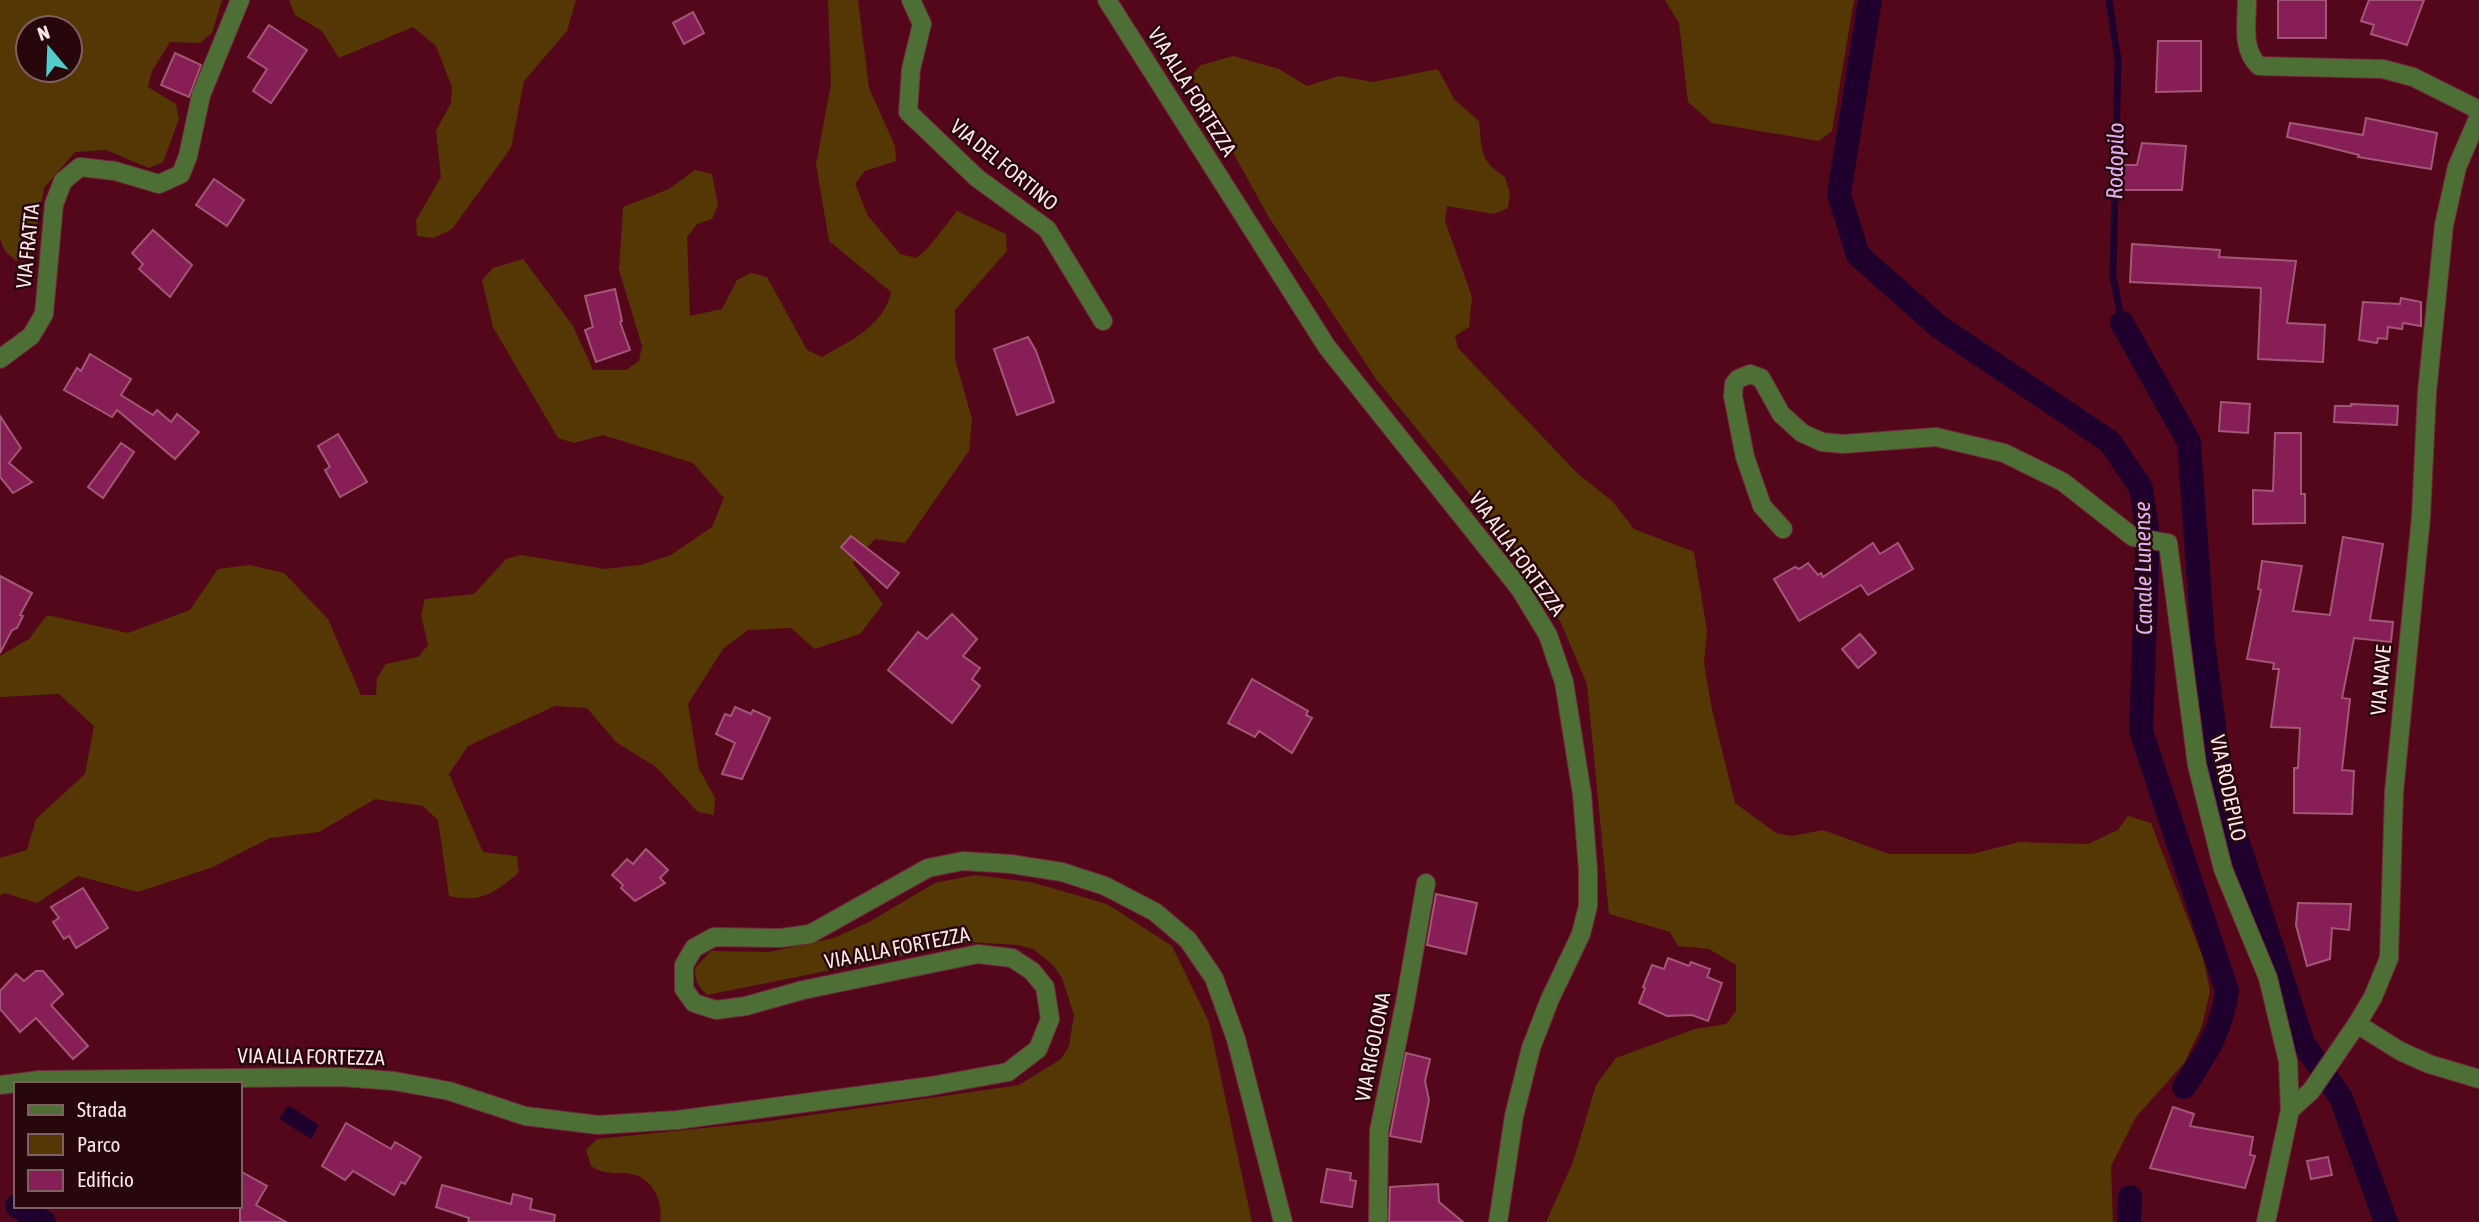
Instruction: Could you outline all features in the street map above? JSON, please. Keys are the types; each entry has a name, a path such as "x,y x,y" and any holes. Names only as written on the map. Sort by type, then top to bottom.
{"street":[{"name":"VIA FRATTA","path":"0,359 31,336 44,314 54,204 63,181 80,167 115,171 159,184 181,174 188,156 201,95 240,0"},
{"name":"VIA DEL FORTINO","path":"911,0 922,24 911,69 908,112 977,177 1047,229 1103,321"},
{"name":"VIA ALLA FORTEZZA","path":"1107,0 1326,347 1520,589 1548,635 1564,682 1582,794 1588,906 1581,934 1550,999 1531,1048 1514,1116 1498,1222"},
{"path":"2247,0 2247,49 2250,57 2259,65 2383,69 2413,77 2479,110"},
{"name":"VIA NAVE","path":"2290,1110 2311,1091 2357,1024 2374,997 2389,958 2394,792 2421,517 2427,393 2444,225 2457,167 2479,116"},
{"name":"VIA RODEPILO","path":"1783,529 1762,506 1745,457 1732,390 1734,384 1744,375 1761,378 1781,414 1802,433 1822,442 1843,444 1936,437 2004,453 2063,482 2133,537 2168,543 2197,765 2223,869 2268,978 2288,1061 2290,1110"},
{"name":"VIA ALLA FORTEZZA","path":"20,1082 341,1077 394,1081 438,1089 525,1116 598,1125 677,1120 931,1086 1008,1072 1038,1049 1050,1019 1045,987 1032,971 1012,958 978,954 803,990 746,1006 716,1010 694,1003 684,989 684,965 694,948 714,937 780,938 810,934 928,868 963,860 1011,864 1062,872 1105,886 1155,912 1188,940 1214,978 1236,1039 1283,1220"},
{"name":"VIA RIGOLONA","path":"1378,1222 1379,1132 1426,883"},
{"path":"2357,1024 2400,1051 2479,1079"},
{"path":"2266,1222 2290,1110"}],"green space":[{"path":"0,0 222,0 212,33 200,43 170,42 152,71 148,87 176,104 179,119 163,162 149,168 106,150 75,152 44,188 31,255 16,261 5,251 0,239"},
{"path":"289,0 576,0 567,31 524,81 511,148 452,229 434,238 417,236 416,220 441,177 436,131 451,103 452,87 436,46 413,27 339,58 322,31 295,15"},
{"path":"828,0 858,0 869,88 895,146 896,161 865,171 855,184 868,216 900,254 916,258 928,248 957,211 1006,234 1007,251 955,310 955,359 972,419 969,451 905,543 875,539 853,563 883,604 860,634 815,649 791,628 748,630 723,649 688,704 699,769 715,798 714,815 698,812 656,767 616,742 587,708 555,706 468,746 449,774 483,852 517,856 519,872 495,891 479,897 449,896 438,820 423,806 375,799 319,832 270,838 213,867 138,892 78,876 37,903 5,893 0,895 0,858 27,850 36,819 85,774 94,726 59,694 0,697 0,656 29,639 47,615 128,633 190,610 218,569 250,565 284,573 328,619 361,695 376,695 377,678 386,664 418,657 428,645 421,615 425,599 474,594 506,559 521,555 605,569 640,565 671,555 712,527 724,498 693,463 603,435 574,443 558,438 493,327 482,280 493,268 523,259 573,326 593,370 626,370 639,361 642,346 619,270 623,207 669,189 695,170 712,174 718,205 712,219 697,224 687,237 690,316 722,309 737,280 751,273 767,277 807,350 822,357 865,331 881,314 891,292 829,241 816,164 831,84"},
{"path":"1665,0 1854,0 1832,131 1819,141 1712,123 1688,102 1679,23"},
{"path":"1233,56 1279,69 1307,86 1339,76 1373,82 1438,69 1454,99 1479,121 1483,153 1490,165 1505,177 1510,193 1508,208 1494,214 1447,206 1445,221 1472,297 1469,327 1455,336 1458,348 1576,472 1613,502 1634,529 1694,552 1707,631 1704,663 1712,710 1735,803 1776,833 1792,836 1823,830 1889,854 1972,854 2019,842 2088,844 2118,830 2128,816 2151,823 2203,958 2210,991 2202,1026 2184,1063 2136,1117 2111,1166 2113,1222 1546,1222 1573,1162 1596,1085 1616,1058 1695,1029 1726,1024 1736,1011 1736,965 1709,949 1678,946 1670,932 1609,914 1587,684 1561,623 1522,558 1376,379 1268,216 1191,76 1201,65"},
{"path":"975,875 1031,882 1107,904 1172,946 1209,1022 1252,1222 660,1222 659,1201 648,1182 635,1175 604,1172 591,1166 586,1150 597,1139 763,1122 1019,1085 1061,1059 1069,1046 1074,1015 1062,978 1052,964 1033,949 1018,945 970,942 707,995 696,980 695,968 711,951 769,952 834,938 869,922 935,883"}],"shaded area":[{"path":"288,1105 319,1125 311,1139 279,1119"}],"building":[{"path":"2278,0 2326,0 2326,38 2278,38"},
{"path":"2369,0 2424,0 2407,45 2371,34 2374,25 2361,21"},
{"path":"693,12 704,33 684,44 673,23"},
{"path":"269,25 307,50 271,103 253,91 267,69 248,57"},
{"path":"2158,41 2201,41 2201,91 2156,92"},
{"path":"175,53 201,65 189,97 161,85"},
{"path":"2366,118 2437,133 2431,169 2358,157 2359,155 2287,137 2290,123 2363,135"},
{"path":"2142,143 2186,146 2182,190 2121,190 2123,165 2137,165"},
{"path":"214,179 244,200 227,226 196,205"},
{"path":"153,230 192,265 170,297 139,269 143,264 132,253"},
{"path":"2132,244 2220,250 2219,257 2296,261 2287,323 2325,325 2323,362 2258,359 2261,288 2130,282"},
{"path":"615,289 622,321 620,322 630,350 596,362 585,330 593,327 585,296"},
{"path":"2401,298 2421,302 2421,326 2403,323 2402,329 2388,327 2387,339 2378,338 2377,343 2359,340 2363,302 2400,304"},
{"path":"1028,337 1036,351 1054,402 1017,415 994,349"},
{"path":"90,354 131,379 121,395 153,415 157,410 171,422 177,414 199,432 175,459 117,410 112,417 64,390 77,368 81,371"},
{"path":"2221,402 2250,404 2248,433 2219,431"},
{"path":"2335,406 2398,406 2397,425 2334,422"},
{"path":"0,416 21,448 9,463 32,482 13,493 0,477"},
{"path":"2275,433 2301,433 2301,494 2305,494 2305,523 2253,524 2253,490 2273,491"},
{"path":"338,434 367,482 340,497 325,470 330,467 318,446"},
{"path":"121,443 134,452 103,498 88,487"},
{"path":"851,536 899,573 887,588 841,547"},
{"path":"2343,537 2383,544 2370,620 2393,622 2391,642 2354,638 2342,698 2350,699 2342,770 2354,771 2352,814 2294,813 2294,768 2298,768 2300,728 2271,727 2279,669 2273,669 2274,663 2247,659 2261,590 2258,589 2262,561 2302,566 2293,611 2330,615"},
{"path":"1873,543 1880,554 1898,543 1913,569 1868,595 1861,585 1799,621 1774,579 1808,563 1823,577"},
{"path":"0,576 32,593 20,615 23,616 17,628 12,630 0,653"},
{"path":"952,614 977,639 963,656 980,668 972,679 980,686 952,723 888,670 918,632 927,639"},
{"path":"1860,634 1876,653 1858,668 1842,649"},
{"path":"1252,679 1308,711 1306,715 1312,718 1292,753 1259,731 1255,737 1228,723"},
{"path":"735,707 751,714 753,710 770,718 742,779 722,774 735,743 716,734 725,714 731,716"},
{"path":"646,849 668,870 660,878 665,883 635,901 612,875 627,859 633,864"},
{"path":"83,888 108,928 76,948 69,936 64,939 53,922 59,918 51,907"},
{"path":"1436,894 1477,903 1466,954 1427,945"},
{"path":"2298,903 2351,904 2349,930 2332,928 2330,959 2307,966 2296,925"},
{"path":"1668,958 1689,966 1691,962 1710,969 1707,977 1722,983 1708,1021 1692,1015 1667,1016 1639,1003 1652,965 1664,969"},
{"path":"36,971 43,971 63,994 51,1005 88,1046 73,1059 36,1018 20,1032 0,1009 0,991 16,974 24,981"},
{"path":"1406,1053 1430,1059 1425,1081 1429,1100 1421,1142 1390,1136"},
{"path":"2173,1107 2194,1114 2190,1126 2253,1137 2250,1155 2255,1156 2245,1188 2150,1168"},
{"path":"346,1123 391,1149 395,1142 421,1157 405,1184 401,1182 394,1195 353,1171 345,1180 322,1166"},
{"path":"2328,1157 2332,1175 2311,1179 2307,1161"},
{"path":"1327,1169 1351,1173 1350,1180 1356,1181 1352,1207 1321,1202"},
{"path":"242,1172 267,1186 256,1205 286,1222 240,1222"},
{"path":"1438,1184 1439,1202 1463,1222 1389,1222 1390,1187"},
{"path":"442,1185 511,1204 513,1194 532,1199 530,1209 555,1215 554,1222 468,1222 469,1218 436,1207"}],"waterway":[{"name":"Canale Lunense","path":"1870,0 1839,194 1858,255 1938,326 2110,442 2141,488 2147,529 2141,731 2227,991 2217,1030 2184,1087"},
{"name":"Rodopilo","path":"2109,0 2118,60 2113,276 2122,323"},
{"path":"2122,323 2189,442 2203,641 2223,796 2303,1043 2341,1098 2386,1222"},
{"name":"Canale Lunense","path":"2129,1222 2130,1197"},
{"name":"Canale Lunense","path":"20,1208 44,1222"}]}
